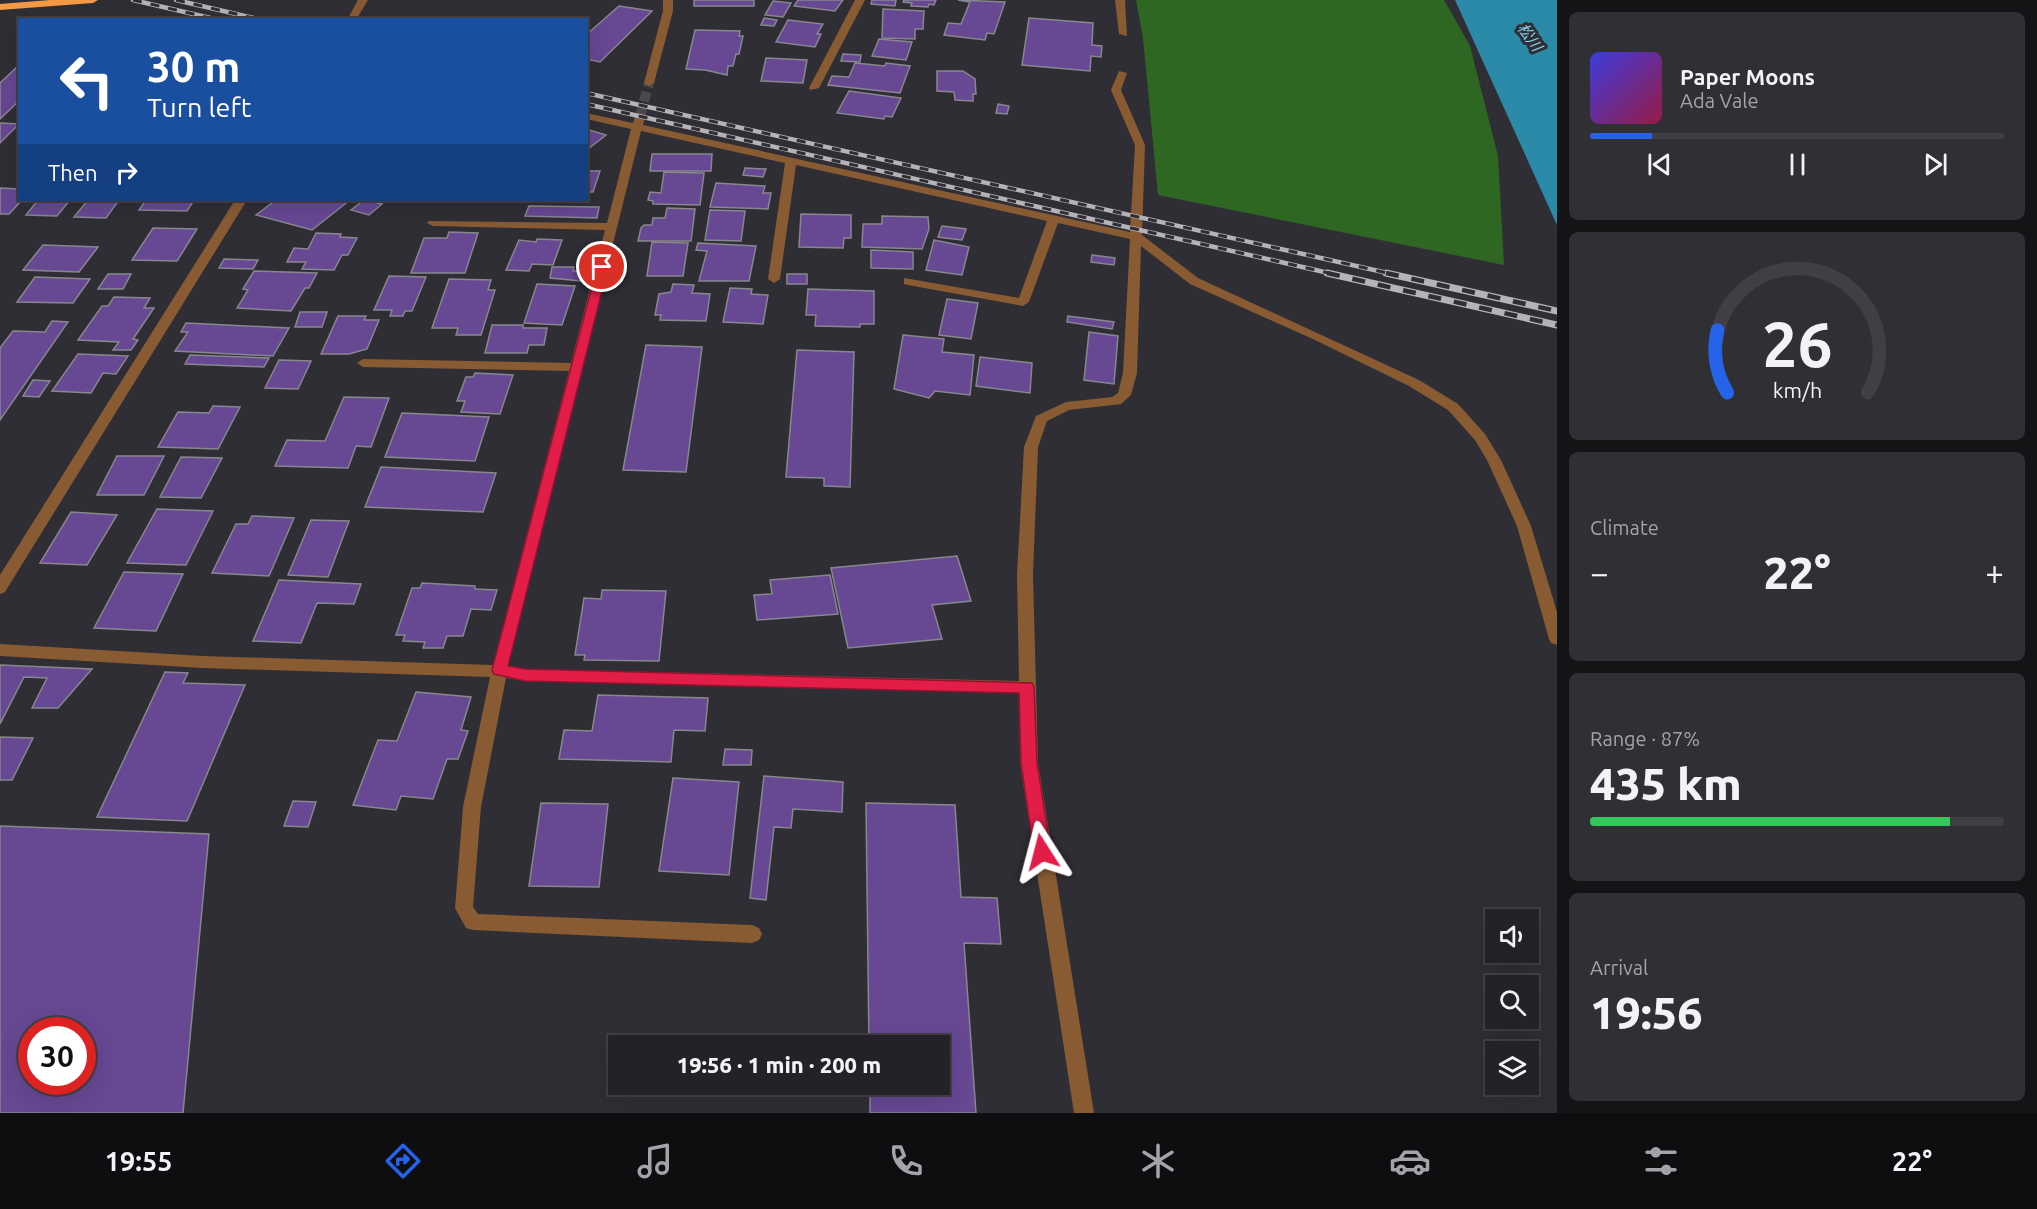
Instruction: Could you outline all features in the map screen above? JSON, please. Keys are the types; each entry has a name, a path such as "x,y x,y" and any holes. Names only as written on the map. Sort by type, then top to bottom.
{"highway":[{"path":"0,7 93,0"}],"street":[{"path":"352,18 363,0"},
{"path":"649,83 668,11 668,0"},
{"path":"814,88 860,0"},
{"path":"1120,0 1124,34"},
{"path":"1084,1113 1029,763 1025,575 1031,447 1041,419 1066,406 1116,401 1124,395 1130,373 1140,145 1116,90 1122,73"},
{"path":"588,116 639,122 791,161 1137,237 1194,281 1414,383 1453,407 1480,437 1494,460 1524,526 1557,639"},
{"path":"639,122 500,670 472,807 464,908 473,922 752,934"},
{"path":"774,279 791,161"},
{"path":"0,588 240,201"},
{"path":"908,281 1023,302 1053,220"},
{"path":"433,223 612,227"},
{"path":"363,363 577,367"},
{"path":"0,650 203,662 500,670 525,675 1026,687"}],"green space":[{"path":"1136,0 1444,0 1470,46 1498,156 1504,265 1158,195 1143,38"}],"water":[{"name":"松川","path":"1455,0 1557,0 1557,225"}],"building":[{"path":"694,0 754,0 754,6 694,6"},
{"path":"798,0 843,0 835,11 794,6"},
{"path":"872,0 896,0 895,6 871,4"},
{"path":"904,0 936,0 934,5 929,4 928,7 911,6 912,3 903,2"},
{"path":"958,0 1005,2 994,34 987,33 985,40 944,35 948,23 961,24 970,2"},
{"path":"773,1 791,3 783,17 765,15"},
{"path":"619,6 652,11 600,62 588,59 588,33"},
{"path":"883,9 924,11 923,29 915,29 915,39 882,38"},
{"path":"764,18 777,20 774,26 761,25"},
{"path":"1029,18 1093,23 1092,45 1102,46 1101,57 1091,56 1090,71 1022,65"},
{"path":"788,20 823,24 817,34 821,34 815,47 776,42"},
{"path":"695,30 740,31 739,36 743,36 739,54 736,54 733,66 728,66 727,75 686,69"},
{"path":"879,39 912,42 906,60 872,56"},
{"path":"843,54 861,55 860,62 841,61"},
{"path":"766,58 807,60 803,83 761,81"},
{"path":"855,63 910,66 900,93 828,85 832,76 849,77"},
{"path":"18,66 18,102 0,119 0,83"},
{"path":"937,71 963,71 975,79 976,94 973,94 973,101 955,100 954,92 937,91"},
{"path":"849,91 901,98 892,117 885,116 884,119 837,113"},
{"path":"998,104 1009,106 1007,114 996,113"},
{"path":"0,123 18,124 18,125 0,143"},
{"path":"588,130 606,135 588,149"},
{"path":"652,154 712,154 711,171 650,171"},
{"path":"745,168 766,169 763,177 743,175"},
{"path":"588,171 600,171 593,192 588,192"},
{"path":"664,172 704,173 700,205 653,204 653,201 648,200 650,192 661,193"},
{"path":"716,183 765,186 763,193 771,193 768,209 710,207"},
{"path":"0,188 18,189 18,201 21,201 9,214 0,214"},
{"path":"37,201 69,201 57,216 26,215"},
{"path":"87,201 118,201 106,218 74,217"},
{"path":"145,201 193,201 187,211 139,210"},
{"path":"275,201 349,201 312,230 256,215"},
{"path":"363,201 382,204 369,215 351,210"},
{"path":"529,206 599,207 597,218 525,216"},
{"path":"667,208 695,209 691,241 638,241 641,228 644,225 652,225 653,218 665,218"},
{"path":"710,210 745,211 741,241 705,240"},
{"path":"801,214 851,215 851,238 844,238 843,248 799,247"},
{"path":"882,216 928,217 929,229 922,249 862,247 863,224 882,224"},
{"path":"942,226 966,229 962,240 938,237"},
{"path":"153,228 197,229 177,261 132,260"},
{"path":"449,232 478,233 465,273 411,273 424,238 447,238"},
{"path":"316,233 341,234 340,237 357,238 348,255 342,255 334,270 302,269 306,262 287,262 294,248 308,249"},
{"path":"537,239 562,240 553,265 532,264 529,271 506,270 519,240 536,242"},
{"path":"934,240 969,247 962,275 926,270"},
{"path":"652,242 688,243 683,276 647,276"},
{"path":"698,243 756,246 749,281 699,281 707,251 696,250"},
{"path":"43,245 98,247 79,272 23,270"},
{"path":"871,250 913,252 913,269 871,268"},
{"path":"1092,255 1115,258 1114,265 1091,262"},
{"path":"224,259 258,260 253,269 219,268"},
{"path":"552,267 574,267 573,271 583,271 581,281 550,278"},
{"path":"254,271 317,273 309,288 305,288 291,311 237,308 248,290 243,289"},
{"path":"108,274 131,274 123,289 98,289"},
{"path":"787,274 807,274 807,284 787,284"},
{"path":"389,276 426,277 412,311 405,311 403,316 390,316 392,310 374,310"},
{"path":"35,277 90,279 73,303 17,302"},
{"path":"449,279 491,280 488,290 495,290 481,335 456,335 458,328 432,328"},
{"path":"537,284 575,286 562,325 524,323"},
{"path":"673,284 694,285 692,293 710,294 706,321 660,320 661,315 655,315 659,294 671,292"},
{"path":"730,288 752,289 751,294 768,295 763,324 723,322"},
{"path":"808,289 874,291 874,324 860,324 860,327 815,326 816,315 806,315"},
{"path":"114,297 150,298 144,308 154,308 133,339 138,340 131,350 113,350 119,342 78,340 102,306 108,306"},
{"path":"947,299 978,303 971,339 939,335"},
{"path":"300,312 327,312 322,327 295,327"},
{"path":"338,316 366,316 364,320 379,320 367,349 349,354 321,354"},
{"path":"1068,316 1114,322 1112,329 1067,322"},
{"path":"52,321 68,322 0,420 0,348 13,331 45,332"},
{"path":"186,323 289,328 273,356 175,351 188,332 181,332"},
{"path":"492,325 547,328 544,345 529,345 527,353 485,353"},
{"path":"1089,332 1118,336 1114,384 1084,380"},
{"path":"903,335 944,339 942,352 974,355 970,395 935,391 929,398 894,389"},
{"path":"646,345 702,347 686,472 623,470"},
{"path":"797,350 854,352 850,487 824,486 824,478 786,477"},
{"path":"78,354 128,356 116,374 103,373 91,393 52,391"},
{"path":"190,355 269,358 264,367 185,364"},
{"path":"980,357 1032,363 1030,393 976,386"},
{"path":"279,360 311,361 298,389 265,388"},
{"path":"475,373 513,375 500,414 461,412 465,401 457,401 466,377 473,377"},
{"path":"33,380 50,381 39,397 23,396"},
{"path":"344,397 389,398 371,447 356,446 348,468 275,466 287,440 325,441"},
{"path":"213,406 240,407 218,449 158,447 178,412 209,413"},
{"path":"402,413 489,417 475,461 385,457"},
{"path":"117,456 164,456 144,495 97,495"},
{"path":"181,457 222,458 201,498 160,497"},
{"path":"381,467 496,473 483,512 365,507"},
{"path":"157,509 213,511 186,565 127,563"},
{"path":"71,512 117,515 87,565 40,563"},
{"path":"252,516 294,518 269,576 212,573 236,524 248,524"},
{"path":"311,520 349,521 328,577 288,575"},
{"path":"957,556 971,601 932,605 942,639 848,648 831,568"},
{"path":"124,572 183,574 156,631 94,628"},
{"path":"830,575 838,614 757,620 754,595 772,594 770,580"},
{"path":"279,580 361,584 354,604 317,603 301,643 253,641"},
{"path":"422,583 475,586 475,589 497,590 491,610 471,609 463,636 447,636 443,648 423,648 425,642 403,641 405,635 396,635 412,588 420,588"},
{"path":"602,590 666,591 659,661 584,660 585,655 575,655 584,598 601,599"},
{"path":"0,665 92,669 58,708 32,708 47,678 24,677 0,724"},
{"path":"165,672 188,673 183,683 245,685 187,821 97,817"},
{"path":"416,692 471,697 461,730 468,731 458,759 447,759 433,799 401,796 396,810 353,805 378,740 397,741"},
{"path":"598,695 708,698 705,731 674,730 671,762 559,759 564,730 592,731"},
{"path":"0,737 33,738 12,780 0,780"},
{"path":"725,749 752,750 751,765 723,765"},
{"path":"764,776 843,782 842,812 793,809 791,828 774,827 766,900 750,898"},
{"path":"673,778 739,782 729,875 659,871"},
{"path":"293,801 316,802 308,827 284,826"},
{"path":"541,803 608,804 599,887 529,886"},
{"path":"866,803 955,805 961,897 997,898 1001,944 964,943 976,1113 870,1113 870,1095 950,1095 950,1035 869,1035"},
{"path":"0,826 209,834 183,1113 0,1113"}],"tunnel":[{"path":"640,116 649,83"}],"railway":[{"path":"133,0 210,18"},
{"path":"176,0 253,18"},
{"path":"588,93 1392,274"},
{"path":"588,104 1333,274"},
{"path":"1327,273 1557,325"},
{"path":"1386,273 1557,311"}],"route":[{"path":"602,267 500,670 525,675 1026,687 1029,763 1042,852"}]}
